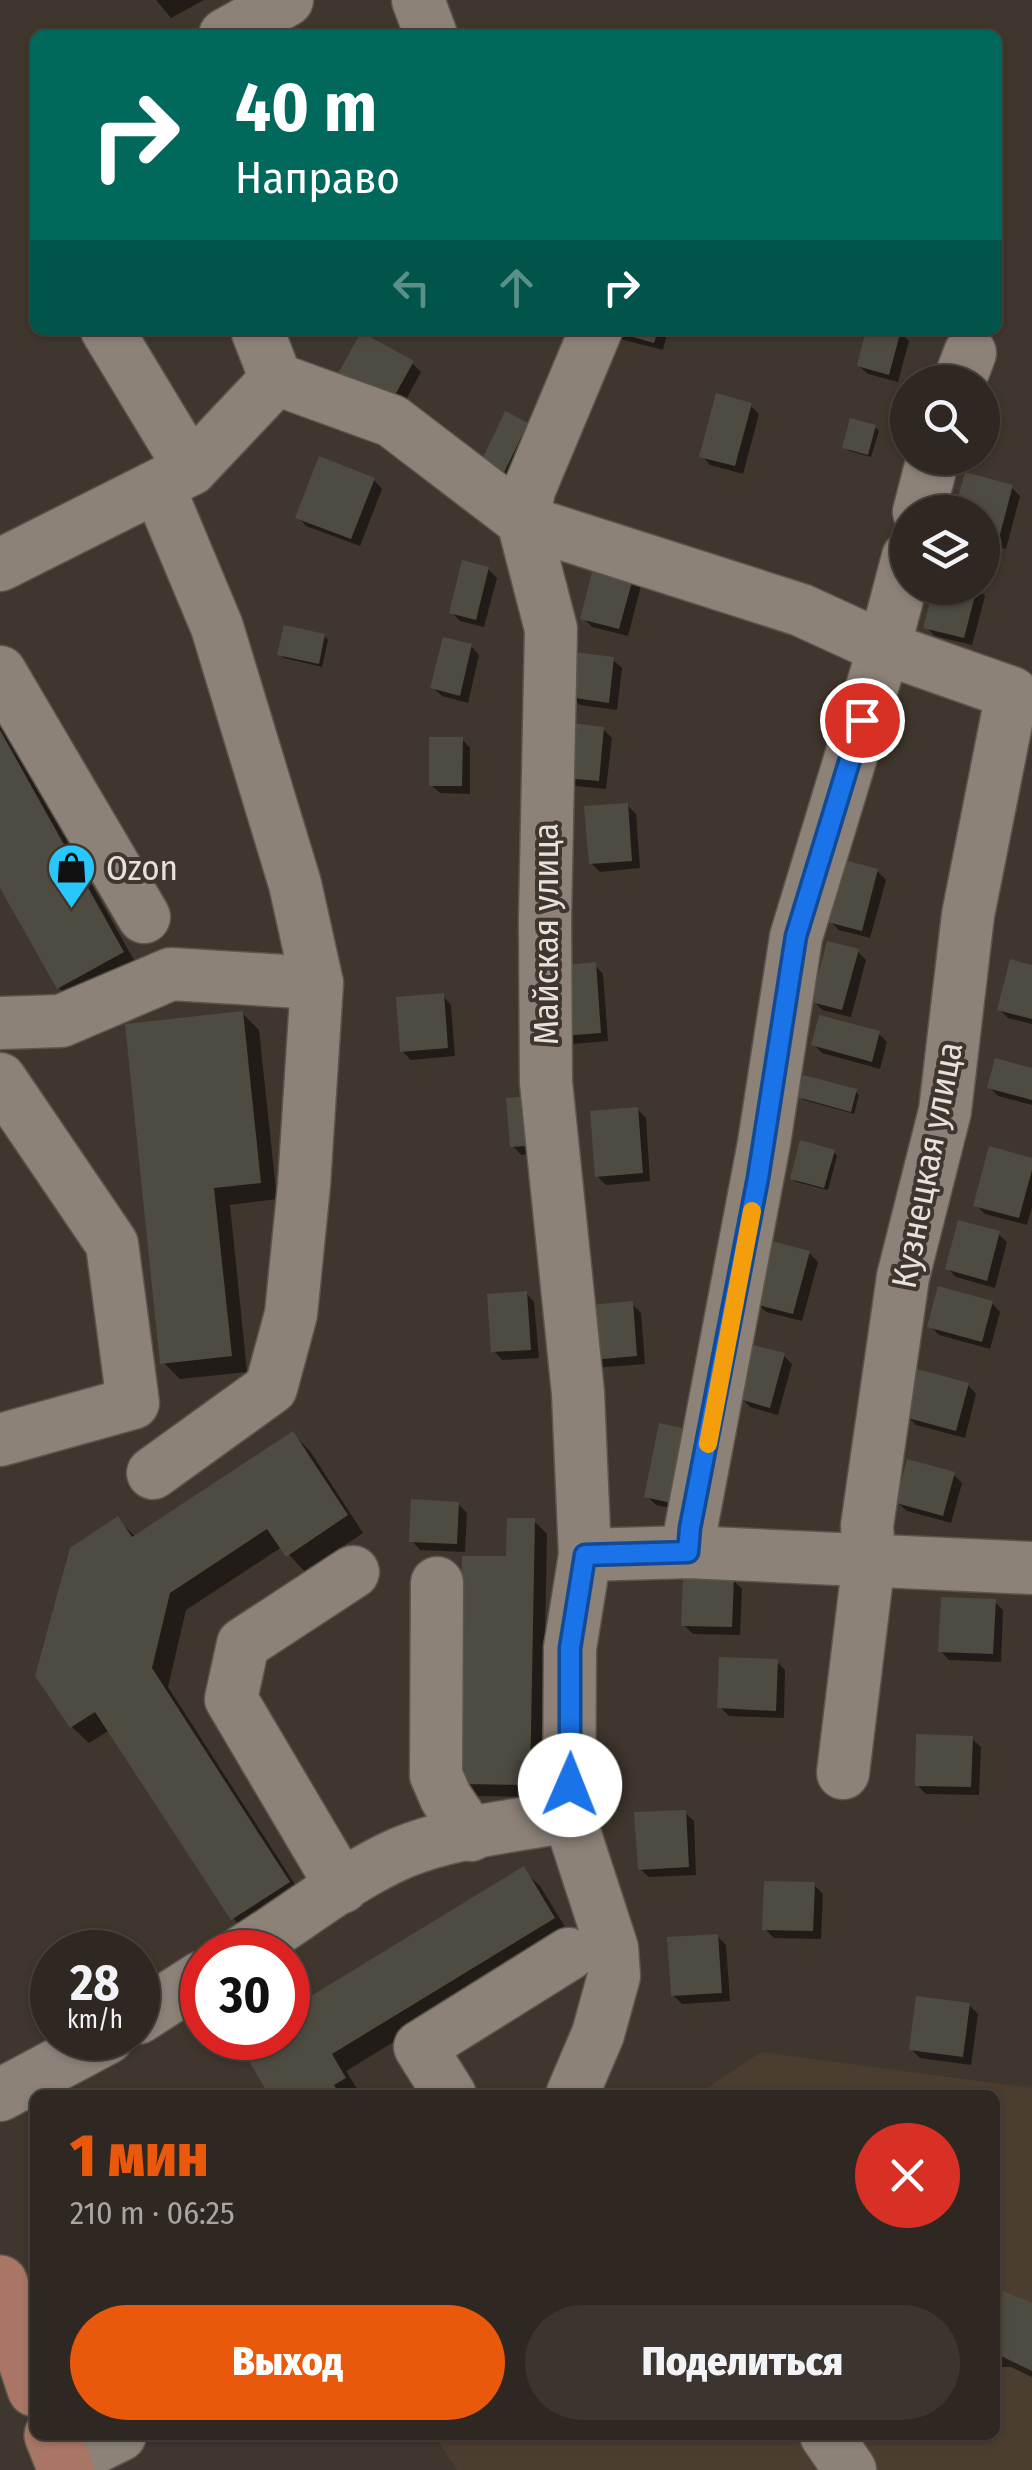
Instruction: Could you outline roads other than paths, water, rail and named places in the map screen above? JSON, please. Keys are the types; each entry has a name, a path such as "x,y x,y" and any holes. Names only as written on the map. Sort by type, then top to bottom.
{"main road":[{"path":"0,2283 30,2374"}],"street":[{"path":"234,30 287,0"},
{"path":"418,0 429,30"},
{"path":"109,335 174,478 295,884 316,983 304,1185 291,1314 271,1388 154,1473"},
{"path":"259,335 276,378 392,421 522,521 802,610 884,648"},
{"path":"522,521 529,490 594,335"},
{"path":"0,564 174,478 276,378"},
{"name":"Майская улица","path":"522,521 550,628 544,919 546,1082 578,1394 585,1555 570,1648 569,1816 612,1948 614,1976 598,2034 574,2090"},
{"path":"688,1552 764,1143 796,936 895,605"},
{"name":"Кузнецкая улица","path":"843,1773 869,1560 867,1526 903,1277 945,1111 968,915 1012,693 884,648"},
{"path":"0,672 144,918"},
{"path":"0,1024 61,1021 171,974 316,983"},
{"path":"0,1080 112,1244 133,1404 0,1440"},
{"path":"585,1555 688,1552 1032,1568"},
{"path":"342,1887 231,1699 243,1644 353,1572"},
{"path":"437,1583 436,1775 471,1835"},
{"path":"276,1930 402,1853 441,1840 569,1816"},
{"path":"447,2090 420,2047 569,1954"},
{"path":"0,2095 66,2060"},
{"path":"61,2456 106,2440"},
{"path":"829,2440 850,2470"}],"place":[{"name":"Ozon","path":"71,910"}]}
